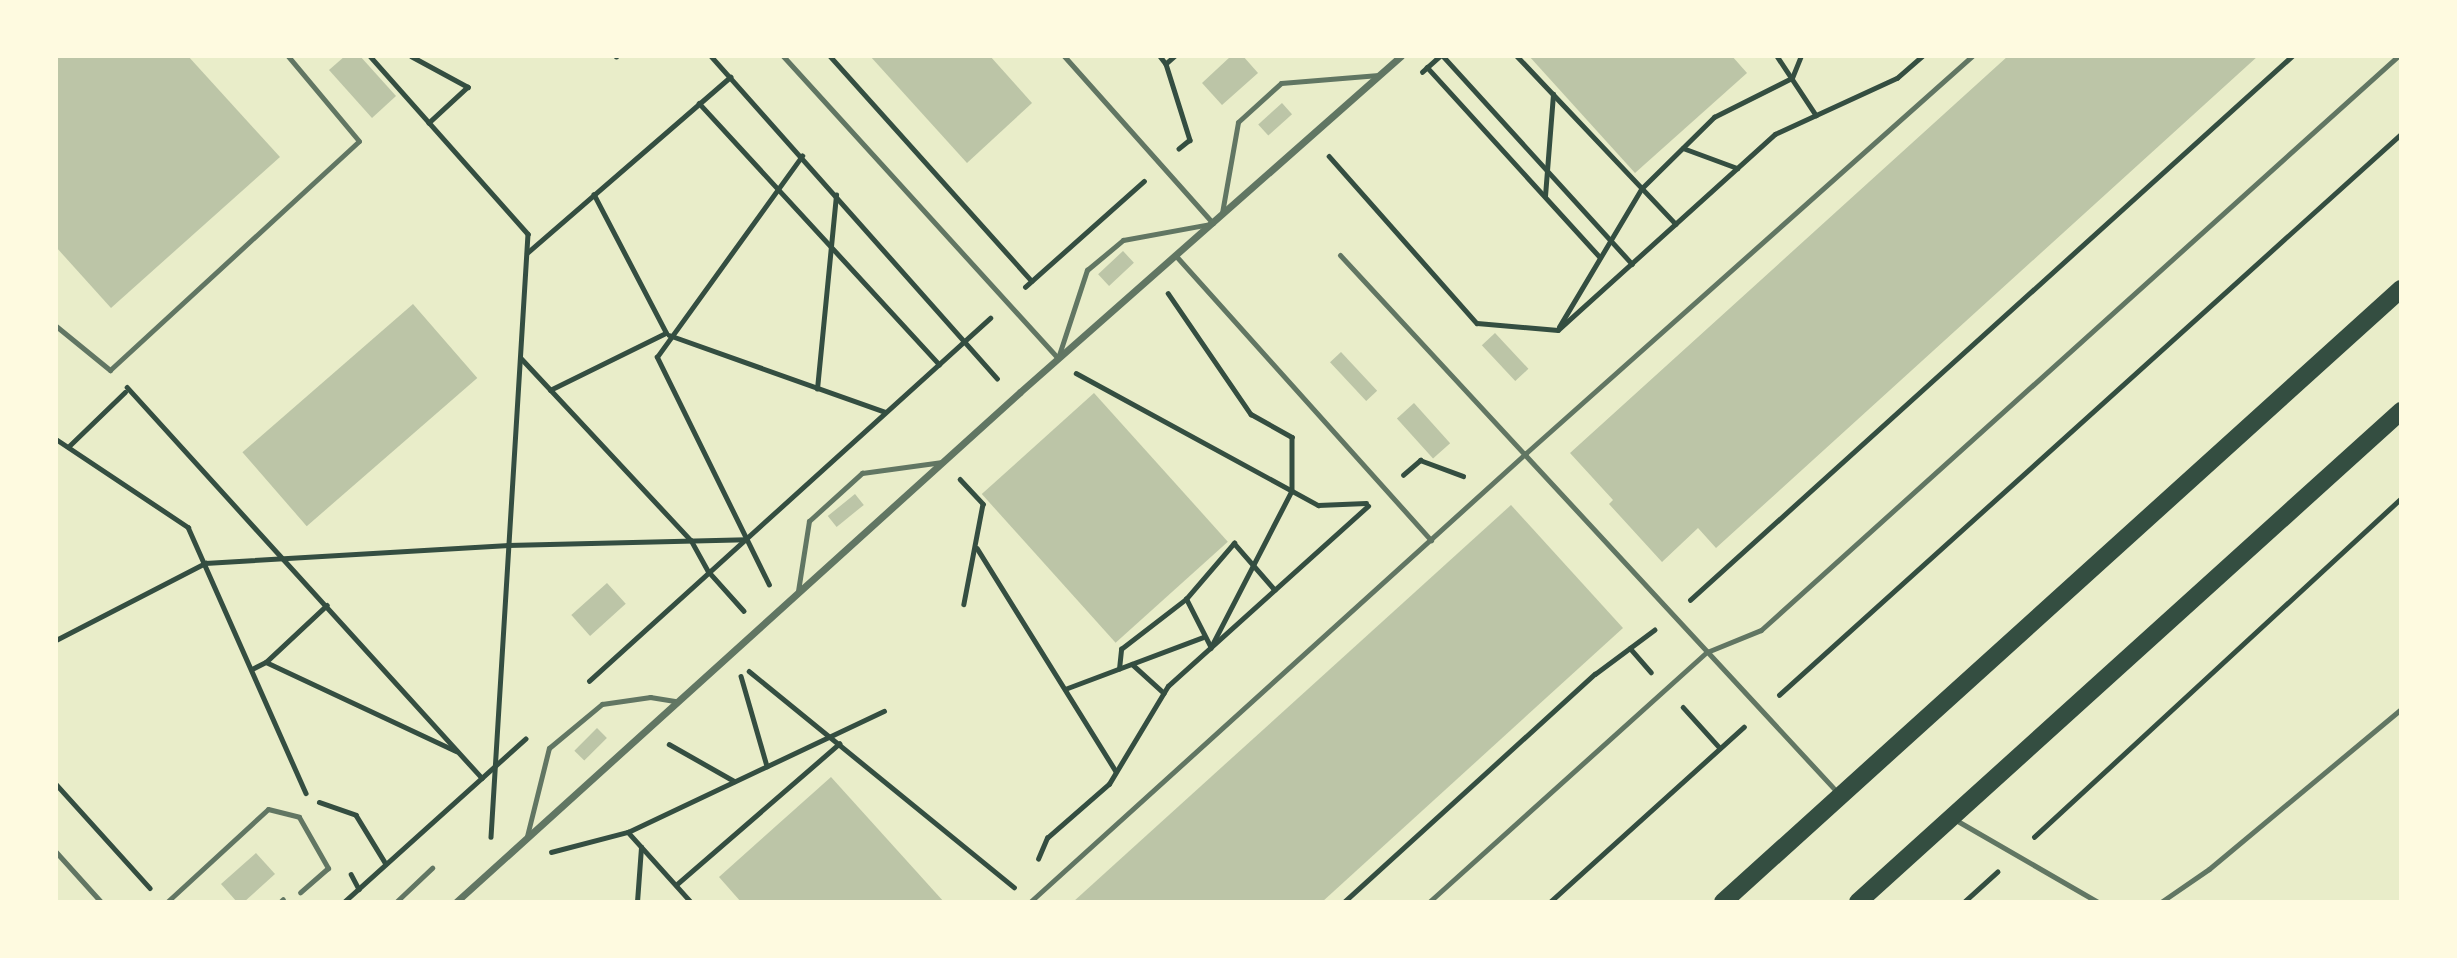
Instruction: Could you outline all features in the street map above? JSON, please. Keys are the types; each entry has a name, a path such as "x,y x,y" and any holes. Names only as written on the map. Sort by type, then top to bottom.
{"main road":[{"path":"1723,902 2401,289"},
{"path":"1858,902 2401,411"}],"street":[{"path":"456,902 942,461 1401,56"}],"lane":[{"path":"56,326 110,370 359,141 288,56"},
{"path":"783,56 1058,358"},
{"path":"1063,56 1213,223"},
{"path":"1030,902 1526,453 1972,56"},
{"path":"1429,902 1707,652 1761,630 2398,56"},
{"path":"1222,216 1238,122 1281,83 1381,75"},
{"path":"1058,358 1087,270 1123,240 1213,223"},
{"path":"1340,255 1526,453 1841,797"},
{"path":"1176,256 1431,540"},
{"path":"798,591 809,521 862,473 942,461"},
{"path":"527,836 549,748 602,704 650,697 675,701"},
{"path":"2161,902 2209,869 2401,709"},
{"path":"167,902 268,809 299,817 328,868 300,892"},
{"path":"1951,818 2098,902"},
{"path":"56,852 101,902"},
{"path":"396,902 432,868"}],"path":[{"path":"370,56 528,234 488,873"},
{"path":"411,56 468,87 429,122"},
{"path":"711,56 836,194 1013,398"},
{"path":"830,56 1032,281"},
{"path":"587,683 1190,140 1166,64 1160,56"},
{"path":"1166,64 1175,56"},
{"path":"1443,56 1632,264"},
{"path":"1517,56 1676,224"},
{"path":"1777,56 1816,115"},
{"path":"1558,330 1642,188 1714,117 1792,78 1801,56"},
{"path":"1329,156 1477,323 1558,330 1775,134 1897,78 1922,56"},
{"path":"1344,902 1595,674 1674,615 2292,56"},
{"path":"1427,67 1600,257"},
{"path":"526,254 730,77"},
{"path":"1545,197 1553,94"},
{"path":"699,103 939,364"},
{"path":"1550,902 2401,134"},
{"path":"1683,148 1737,168"},
{"path":"780,607 657,357 669,335 802,156"},
{"path":"817,389 836,194"},
{"path":"594,195 669,335 886,412"},
{"path":"1164,288 1251,414 1292,437 1292,491 1211,648"},
{"path":"550,390 669,335"},
{"path":"520,357 691,540 709,572 758,627"},
{"path":"110,370 285,558 482,778"},
{"path":"1037,862 1047,838 1109,784 1164,692 1372,503 1318,505 1072,371"},
{"path":"68,447 128,389"},
{"path":"56,439 188,527 315,810"},
{"path":"1386,490 1420,460 1490,487"},
{"path":"958,475 983,504 977,548 964,604"},
{"path":"1964,902 2401,498"},
{"path":"56,640 205,563 508,545 747,538"},
{"path":"1119,669 1121,649 1186,599 1234,543 1275,590"},
{"path":"977,548 1116,771"},
{"path":"1186,599 1203,637 1211,648"},
{"path":"252,669 266,662 327,605"},
{"path":"1065,689 1203,637"},
{"path":"266,662 460,753"},
{"path":"1132,664 1164,692"},
{"path":"767,766 743,670 839,743 1014,887"},
{"path":"550,852 628,832 884,711"},
{"path":"344,902 526,738"},
{"path":"664,741 735,782"},
{"path":"676,885 839,743"},
{"path":"56,784 153,892"},
{"path":"309,799 356,815 386,864"},
{"path":"628,832 691,902"},
{"path":"637,902 641,847"},
{"path":"346,866 359,889"},
{"path":"1007,895 1022,879"}],"building":[{"path":"56,56 188,56 280,157 111,308 56,247"},
{"path":"345,56 360,56 396,96 372,118 329,70"},
{"path":"870,56 990,56 1032,103 967,163"},
{"path":"1231,56 1243,56 1258,73 1222,105 1202,83"},
{"path":"1529,56 1732,56 1747,73 1635,173"},
{"path":"2008,56 2258,56 1716,548 1698,528 1662,562 1609,504 1613,500 1570,453"},
{"path":"1282,103 1292,114 1268,136 1258,124"},
{"path":"1123,251 1134,263 1109,286 1098,274"},
{"path":"413,304 477,378 307,526 242,452"},
{"path":"1495,333 1528,369 1515,381 1482,345"},
{"path":"1341,352 1377,391 1366,401 1330,362"},
{"path":"1094,393 1228,542 1116,643 982,494"},
{"path":"1414,403 1450,443 1433,459 1397,418"},
{"path":"855,494 864,505 837,527 828,516"},
{"path":"1511,505 1623,628 1322,902 1073,902"},
{"path":"607,583 626,604 590,636 571,615"},
{"path":"597,728 607,738 584,761 574,751"},
{"path":"831,777 944,902 741,902 719,877"},
{"path":"256,853 275,874 244,902 237,902 221,884"}]}
